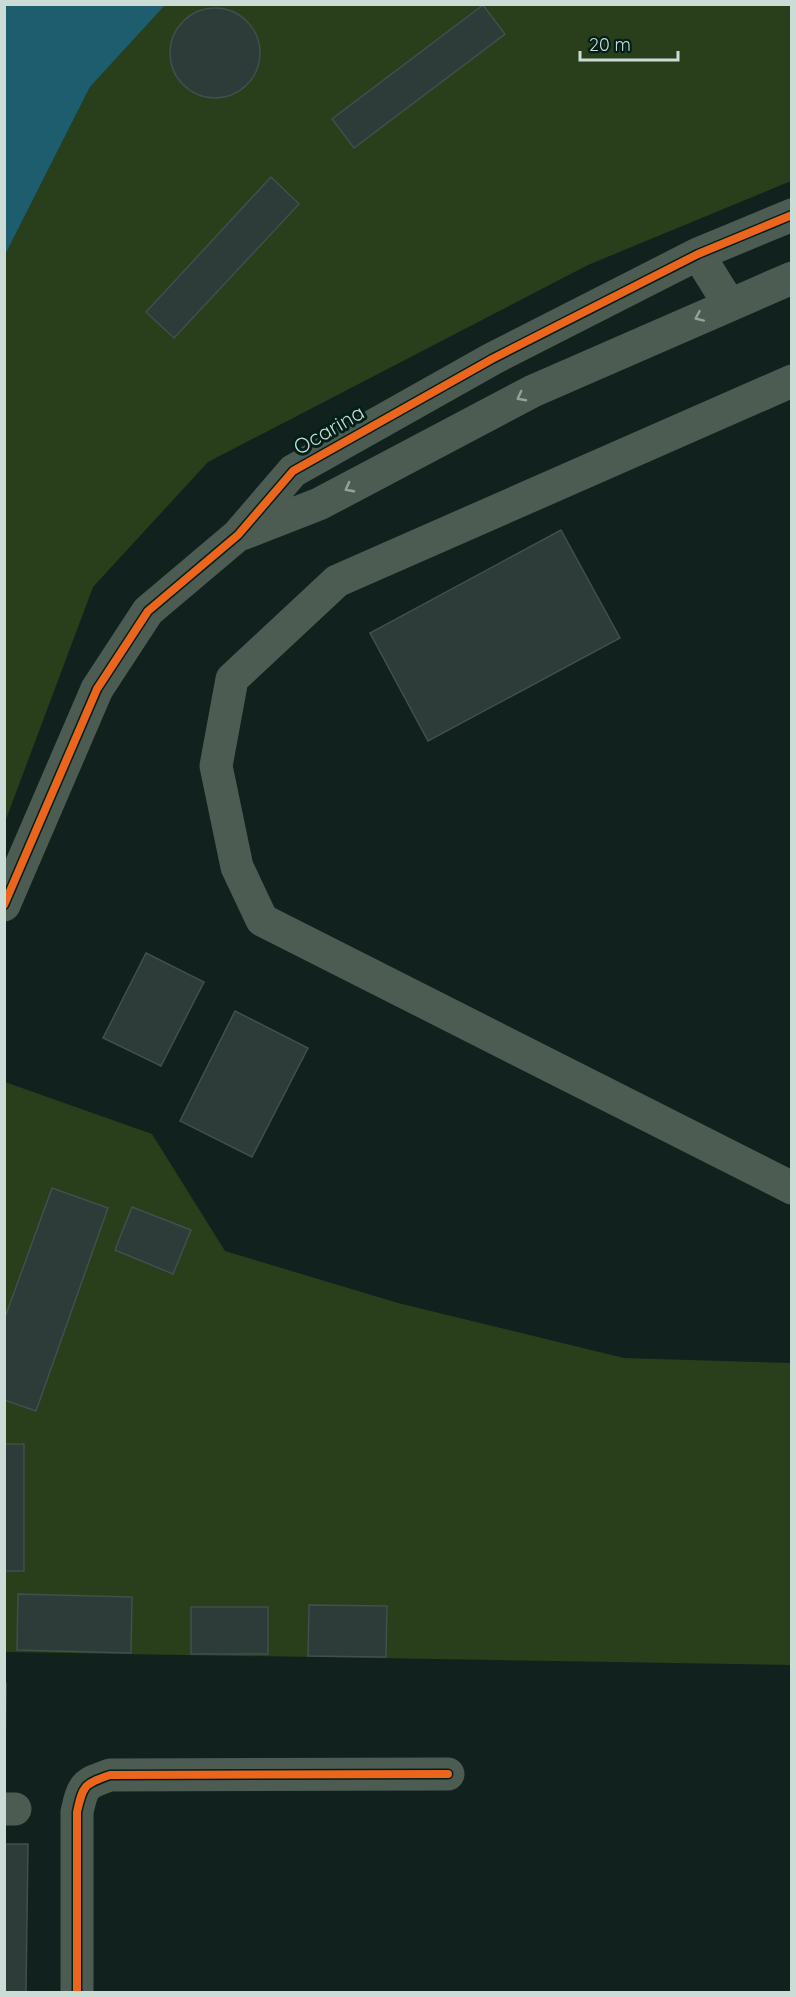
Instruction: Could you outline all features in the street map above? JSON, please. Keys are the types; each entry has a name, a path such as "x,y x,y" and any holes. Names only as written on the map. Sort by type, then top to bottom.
{"street":[{"name":"Ocarina","path":"4,905 97,689 148,611 238,535 293,471 492,359 698,254 792,215"},
{"path":"698,254 729,304"},
{"name":"Ocarina","path":"238,535 319,504 533,391 792,278"},
{"path":"792,381 337,581 232,679 216,766 237,867 262,920 792,1188"},
{"path":"76,1992 77,1812 81,1792 90,1782 110,1775 448,1774"}],"green space":[{"path":"164,5 791,5 791,181 588,265 208,462 93,587 5,822 5,255 90,87"},
{"path":"5,1082 152,1134 225,1251 398,1303 624,1358 791,1363 791,1665 5,1652"}],"water":[{"path":"5,4 165,5 90,87 5,255"}],"building":[{"path":"483,5 505,34 354,148 332,119"},
{"path":"215,8 232,11 247,21 257,36 260,53 257,70 247,85 232,95 215,98 198,95 183,85 173,70 170,53 173,36 183,21 198,11"},
{"path":"271,177 299,204 174,338 146,312"},
{"path":"561,530 620,638 428,741 370,633"},
{"path":"146,953 204,982 161,1066 103,1038"},
{"path":"235,1011 308,1048 252,1157 180,1121"},
{"path":"52,1188 108,1208 36,1411 4,1400 4,1320"},
{"path":"132,1207 191,1230 173,1274 115,1250"},
{"path":"4,1444 24,1444 24,1571 4,1571"},
{"path":"18,1594 132,1597 131,1653 17,1650"},
{"path":"309,1605 387,1606 386,1657 308,1656"},
{"path":"191,1607 268,1607 268,1654 191,1654"},
{"path":"4,1683 6,1683 5,1760 4,1760"},
{"path":"4,1844 28,1844 26,1992 4,1992"}],"cycle path":[{"path":"4,905 97,689 148,611 238,535 293,471 492,359 698,254 792,215"},
{"path":"77,1992 77,1812 83,1791 95,1781 110,1775 448,1774"}]}
